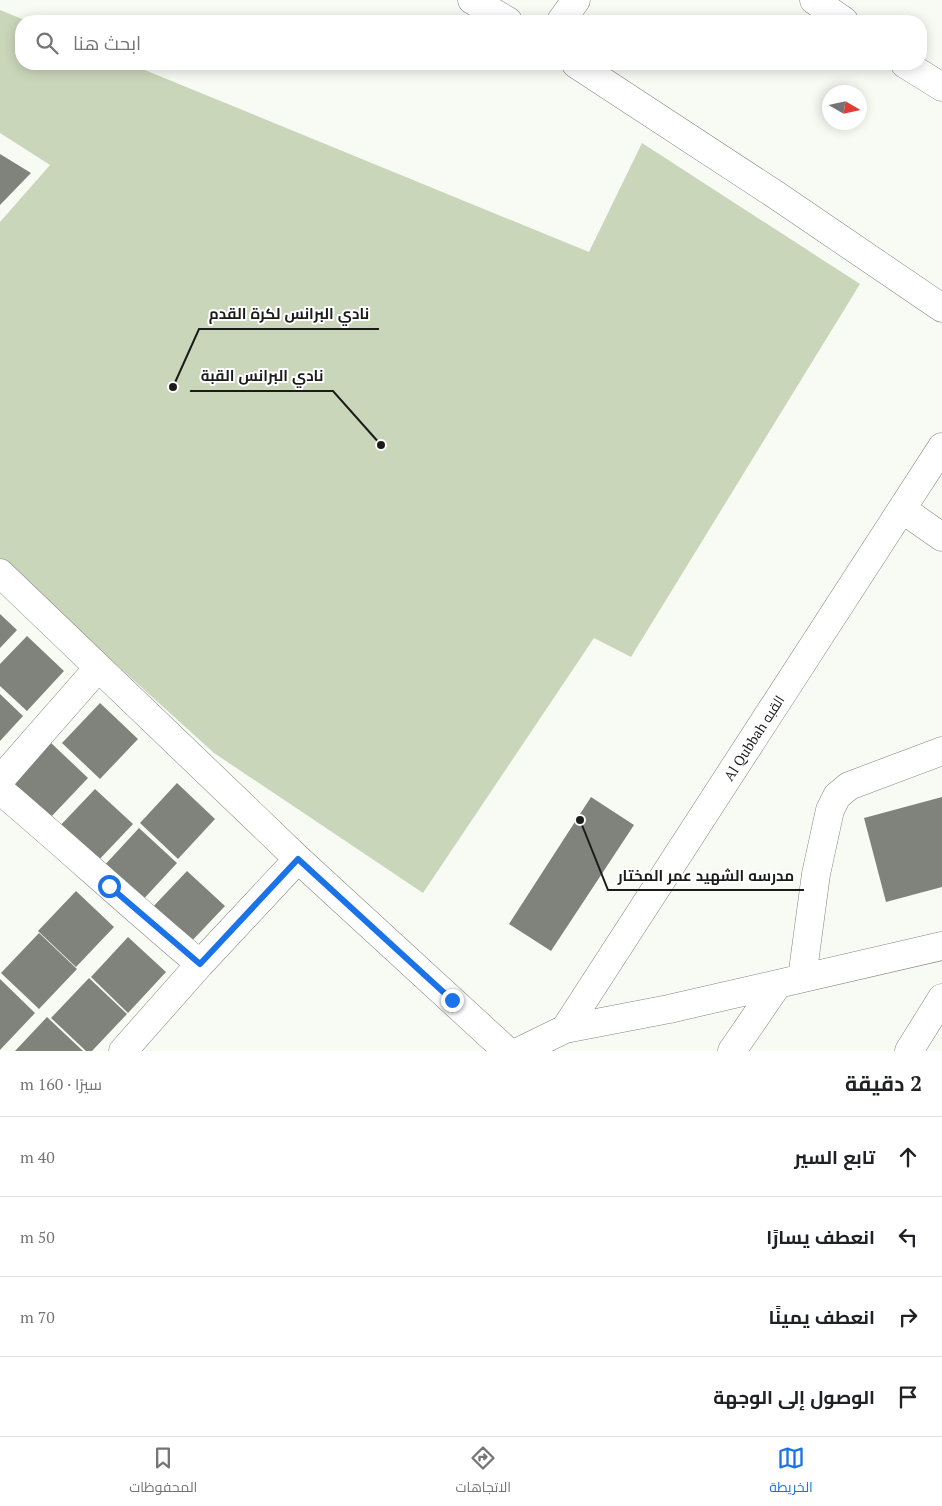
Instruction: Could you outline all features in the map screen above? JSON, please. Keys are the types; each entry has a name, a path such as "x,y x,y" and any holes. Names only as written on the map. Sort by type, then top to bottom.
{"street":[{"path":"472,0 498,15"},
{"path":"565,15 576,0"},
{"path":"814,0 835,15"},
{"path":"585,70 776,195 942,308"},
{"path":"915,70 942,87"},
{"name":"Al Qubbah القبه","path":"565,1029 942,447"},
{"path":"902,509 942,537"},
{"path":"0,573 298,859 507,1051"},
{"path":"0,780 98,668"},
{"path":"732,1051 790,981 830,810 837,796 849,786 942,751"},
{"path":"0,790 200,964"},
{"path":"123,1051 200,964 298,859"},
{"path":"520,1051 565,1029 669,1009 942,946"},
{"path":"909,1051 942,998"}],"green space":[{"path":"0,10 15,16 15,70 145,70 589,252 642,143 860,284 631,657 594,638 423,893 214,753 0,559 0,222 50,165 0,133"}],"building":[{"path":"0,154 31,173 0,205"},
{"path":"0,614 17,630 0,648"},
{"path":"27,636 64,671 27,711 0,686 0,664"},
{"path":"0,694 23,716 0,741"},
{"path":"100,703 138,739 100,779 62,743"},
{"path":"50,742 88,778 50,818 12,782"},
{"path":"177,783 215,819 178,859 140,823"},
{"path":"95,789 133,824 95,864 57,829"},
{"path":"591,797 634,825 551,951 509,924"},
{"path":"942,797 942,887 886,902 864,818"},
{"path":"139,828 177,863 139,904 102,868"},
{"path":"187,871 225,906 187,946 149,911"},
{"path":"76,891 114,927 76,967 38,931"},
{"path":"39,933 77,969 39,1009 1,973"},
{"path":"128,937 166,972 128,1013 91,977"},
{"path":"89,978 127,1014 92,1051 86,1051 51,1018"},
{"path":"0,979 35,1013 0,1050"},
{"path":"47,1017 83,1051 15,1051"}],"place":[{"name":"نادي البرانس لكرة القدم","path":"173,387"},
{"name":"نادي البرانس القبة","path":"381,445"},
{"name":"مدرسه الشهيد عمر المختار","path":"580,820"}],"route":[{"path":"109,886 200,964 298,859 452,1000"}]}
